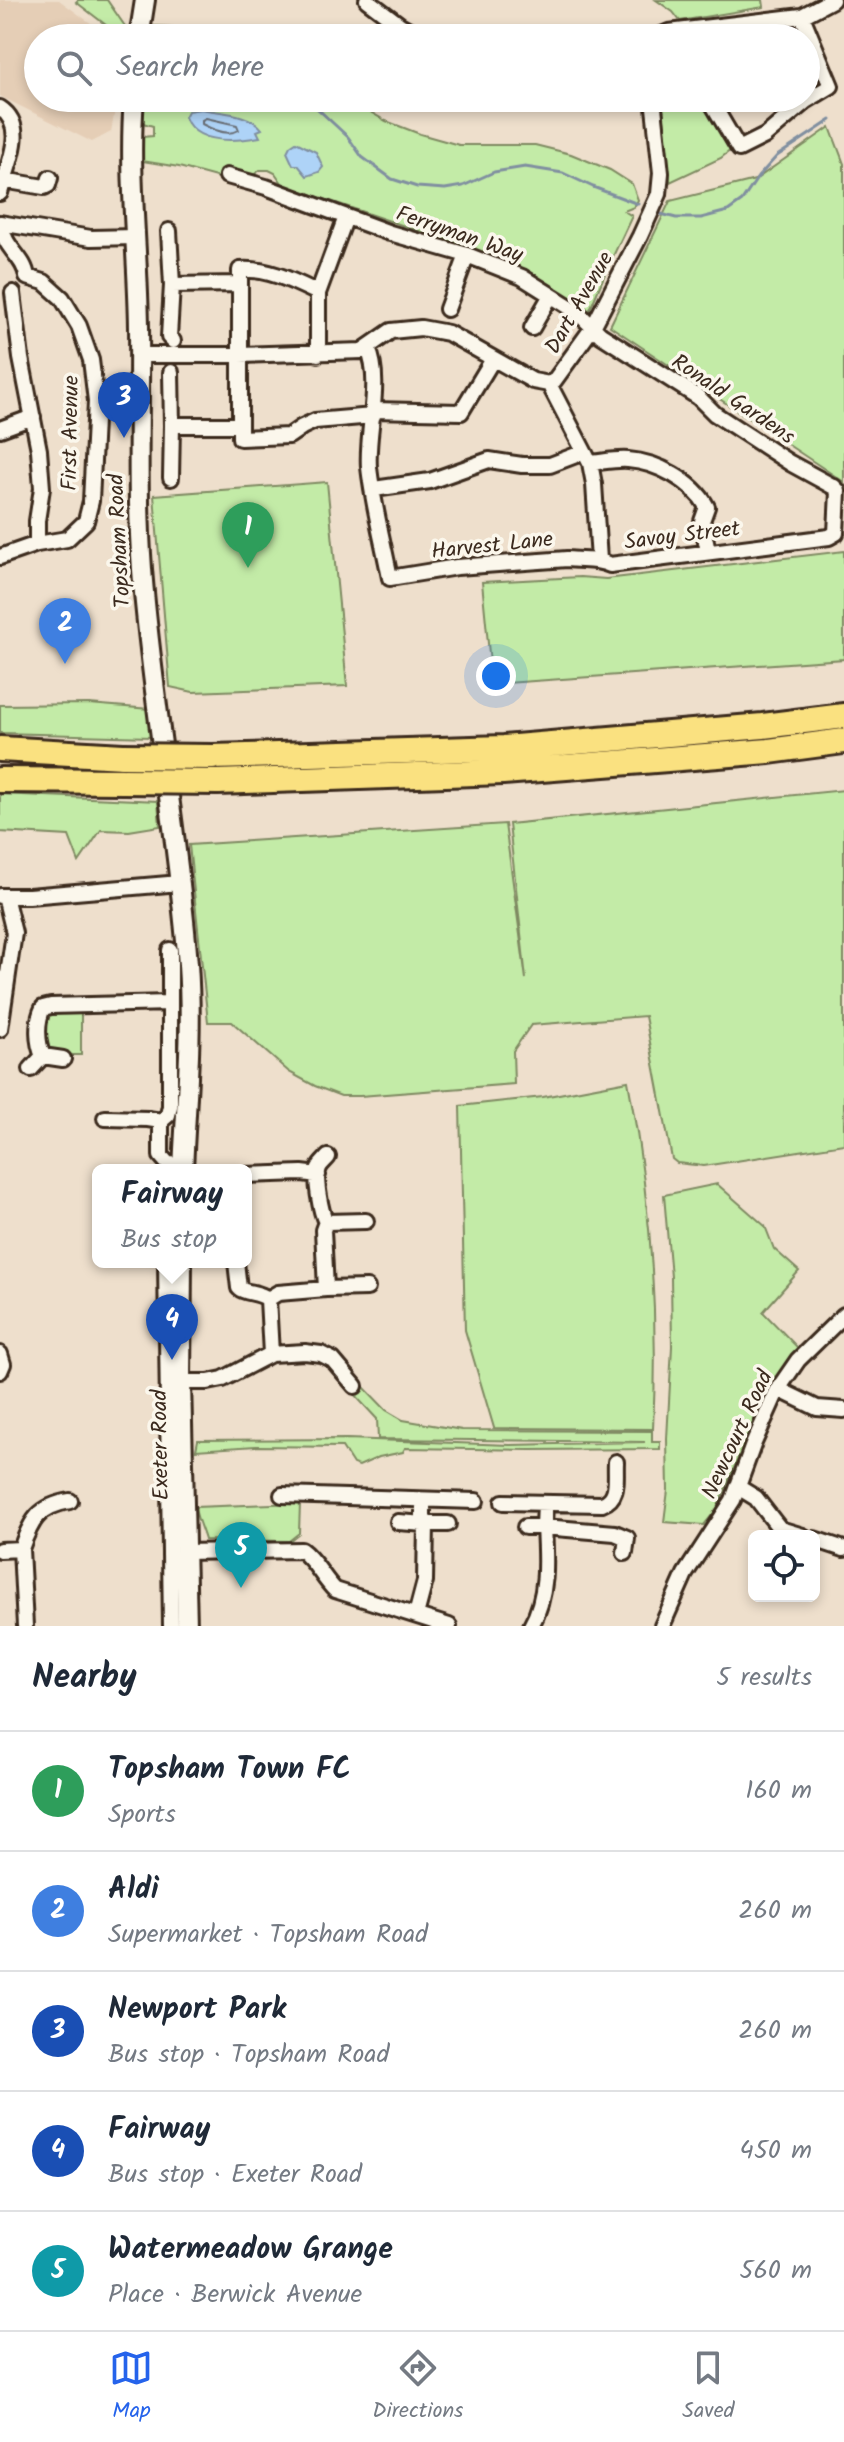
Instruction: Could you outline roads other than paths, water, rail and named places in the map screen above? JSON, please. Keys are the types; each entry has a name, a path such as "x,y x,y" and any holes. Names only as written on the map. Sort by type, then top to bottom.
{"highway":[{"path":"0,749 213,757 504,748 844,716"},
{"path":"0,780 218,782 503,772 769,751 844,741"}],"street":[{"path":"141,24 145,0"},
{"path":"367,0 399,24"},
{"path":"736,24 802,16 832,0"},
{"path":"802,16 806,24"},
{"path":"820,50 838,84 820,94"},
{"path":"0,108 10,117 16,131 2,186 44,187 50,178"},
{"name":"Topsham Road","path":"134,112 137,444 142,569 148,639 180,883"},
{"name":"Dart Avenue","path":"138,355 318,354 368,349 391,331 421,328 448,333 533,381 549,384 561,374 593,327 659,194 661,173 654,112"},
{"path":"715,112 733,153 765,136 793,112"},
{"name":"Ferryman Way","path":"227,176 418,242 467,255 522,277 576,311 593,327"},
{"path":"318,354 318,293 346,217"},
{"path":"37,544 42,488 33,417 6,295 27,277 24,265 3,237 1,223 91,238 135,237"},
{"path":"169,231 172,285 169,337 173,341"},
{"path":"447,309 467,255"},
{"path":"318,293 260,270 240,270 240,438 289,436 315,421 373,413 461,412 493,359"},
{"name":"First Avenue","path":"0,557 37,544 67,539 86,521 92,479 96,389 89,352 71,312 54,290 44,282 27,277"},
{"path":"172,285 239,284"},
{"path":"532,328 551,295"},
{"name":"Ronald Gardens","path":"593,327 650,368 698,397 715,414 834,487 838,491 836,508"},
{"path":"368,349 372,358 373,413 369,463 374,489 430,481 489,460 522,465 550,465 587,458 627,460 669,472 694,488 707,507 702,521 708,552"},
{"path":"171,372 171,478"},
{"name":"Savoy Street","path":"549,384 587,458 594,484 599,560 610,565 833,536 837,527 836,508"},
{"path":"0,429 33,417"},
{"path":"172,425 239,425"},
{"name":"Harvest Lane","path":"374,489 390,578 457,567 567,559 599,560"},
{"path":"0,1029 14,933 3,896 180,883 191,1036 183,1164"},
{"path":"105,1118 161,1121 168,1115 170,950"},
{"path":"43,1056 39,1046 43,1008 170,1003"},
{"path":"43,1056 63,1059"},
{"path":"31,1069 43,1056"},
{"path":"161,1121 162,1159 168,1164"},
{"path":"326,1289 323,1230 326,1222 321,1213 318,1175 319,1168 328,1157"},
{"path":"252,1175 318,1175"},
{"path":"326,1222 366,1221"},
{"path":"166,1268 171,1626"},
{"name":"Exeter Road","path":"182,1268 181,1382 187,1626"},
{"path":"237,1268 239,1288 261,1293 268,1299 271,1354"},
{"path":"268,1299 278,1293 367,1288"},
{"name":"Newcourt Road","path":"662,1626 685,1574 728,1509 778,1389 798,1360 844,1315"},
{"path":"181,1382 223,1379 271,1354 305,1352 321,1354 333,1360 355,1386"},
{"path":"0,1354 3,1364 0,1371"},
{"path":"778,1389 817,1408 844,1410"},
{"path":"503,1502 602,1504 613,1498 616,1462"},
{"path":"307,1479 307,1496"},
{"path":"586,1504 587,1487"},
{"path":"738,1487 756,1498 783,1530"},
{"path":"282,1495 476,1501"},
{"path":"419,1619 425,1581 426,1524 423,1500"},
{"path":"25,1626 21,1549 40,1512 48,1506 70,1501"},
{"path":"531,1626 538,1613 544,1586 545,1503"},
{"path":"398,1522 448,1524"},
{"path":"525,1527 615,1533 627,1538 625,1553"},
{"path":"820,1541 844,1549"},
{"path":"0,1550 21,1549"},
{"path":"185,1552 301,1550 310,1556 323,1578 335,1590 449,1626"}],"water":[{"path":"188,112 234,114 262,129 257,131 260,137 218,139 198,132 185,117"},
{"path":"296,142 316,152 323,167 319,172 307,176 298,165 293,165 287,152"}],"waterway":[{"path":"321,112 348,137 362,157 392,179 417,187 445,189 463,186 494,172 525,167 563,173 638,204"},
{"path":"661,214 676,218 701,218 728,211 742,201 777,156 831,120"}],"place":[{"name":"Newport Park","path":"124,438"},
{"name":"Topsham Town FC","path":"248,568"},
{"name":"Aldi","path":"65,664"},
{"name":"Fairway","path":"172,1360"},
{"name":"Watermeadow Grange","path":"241,1588"}]}
